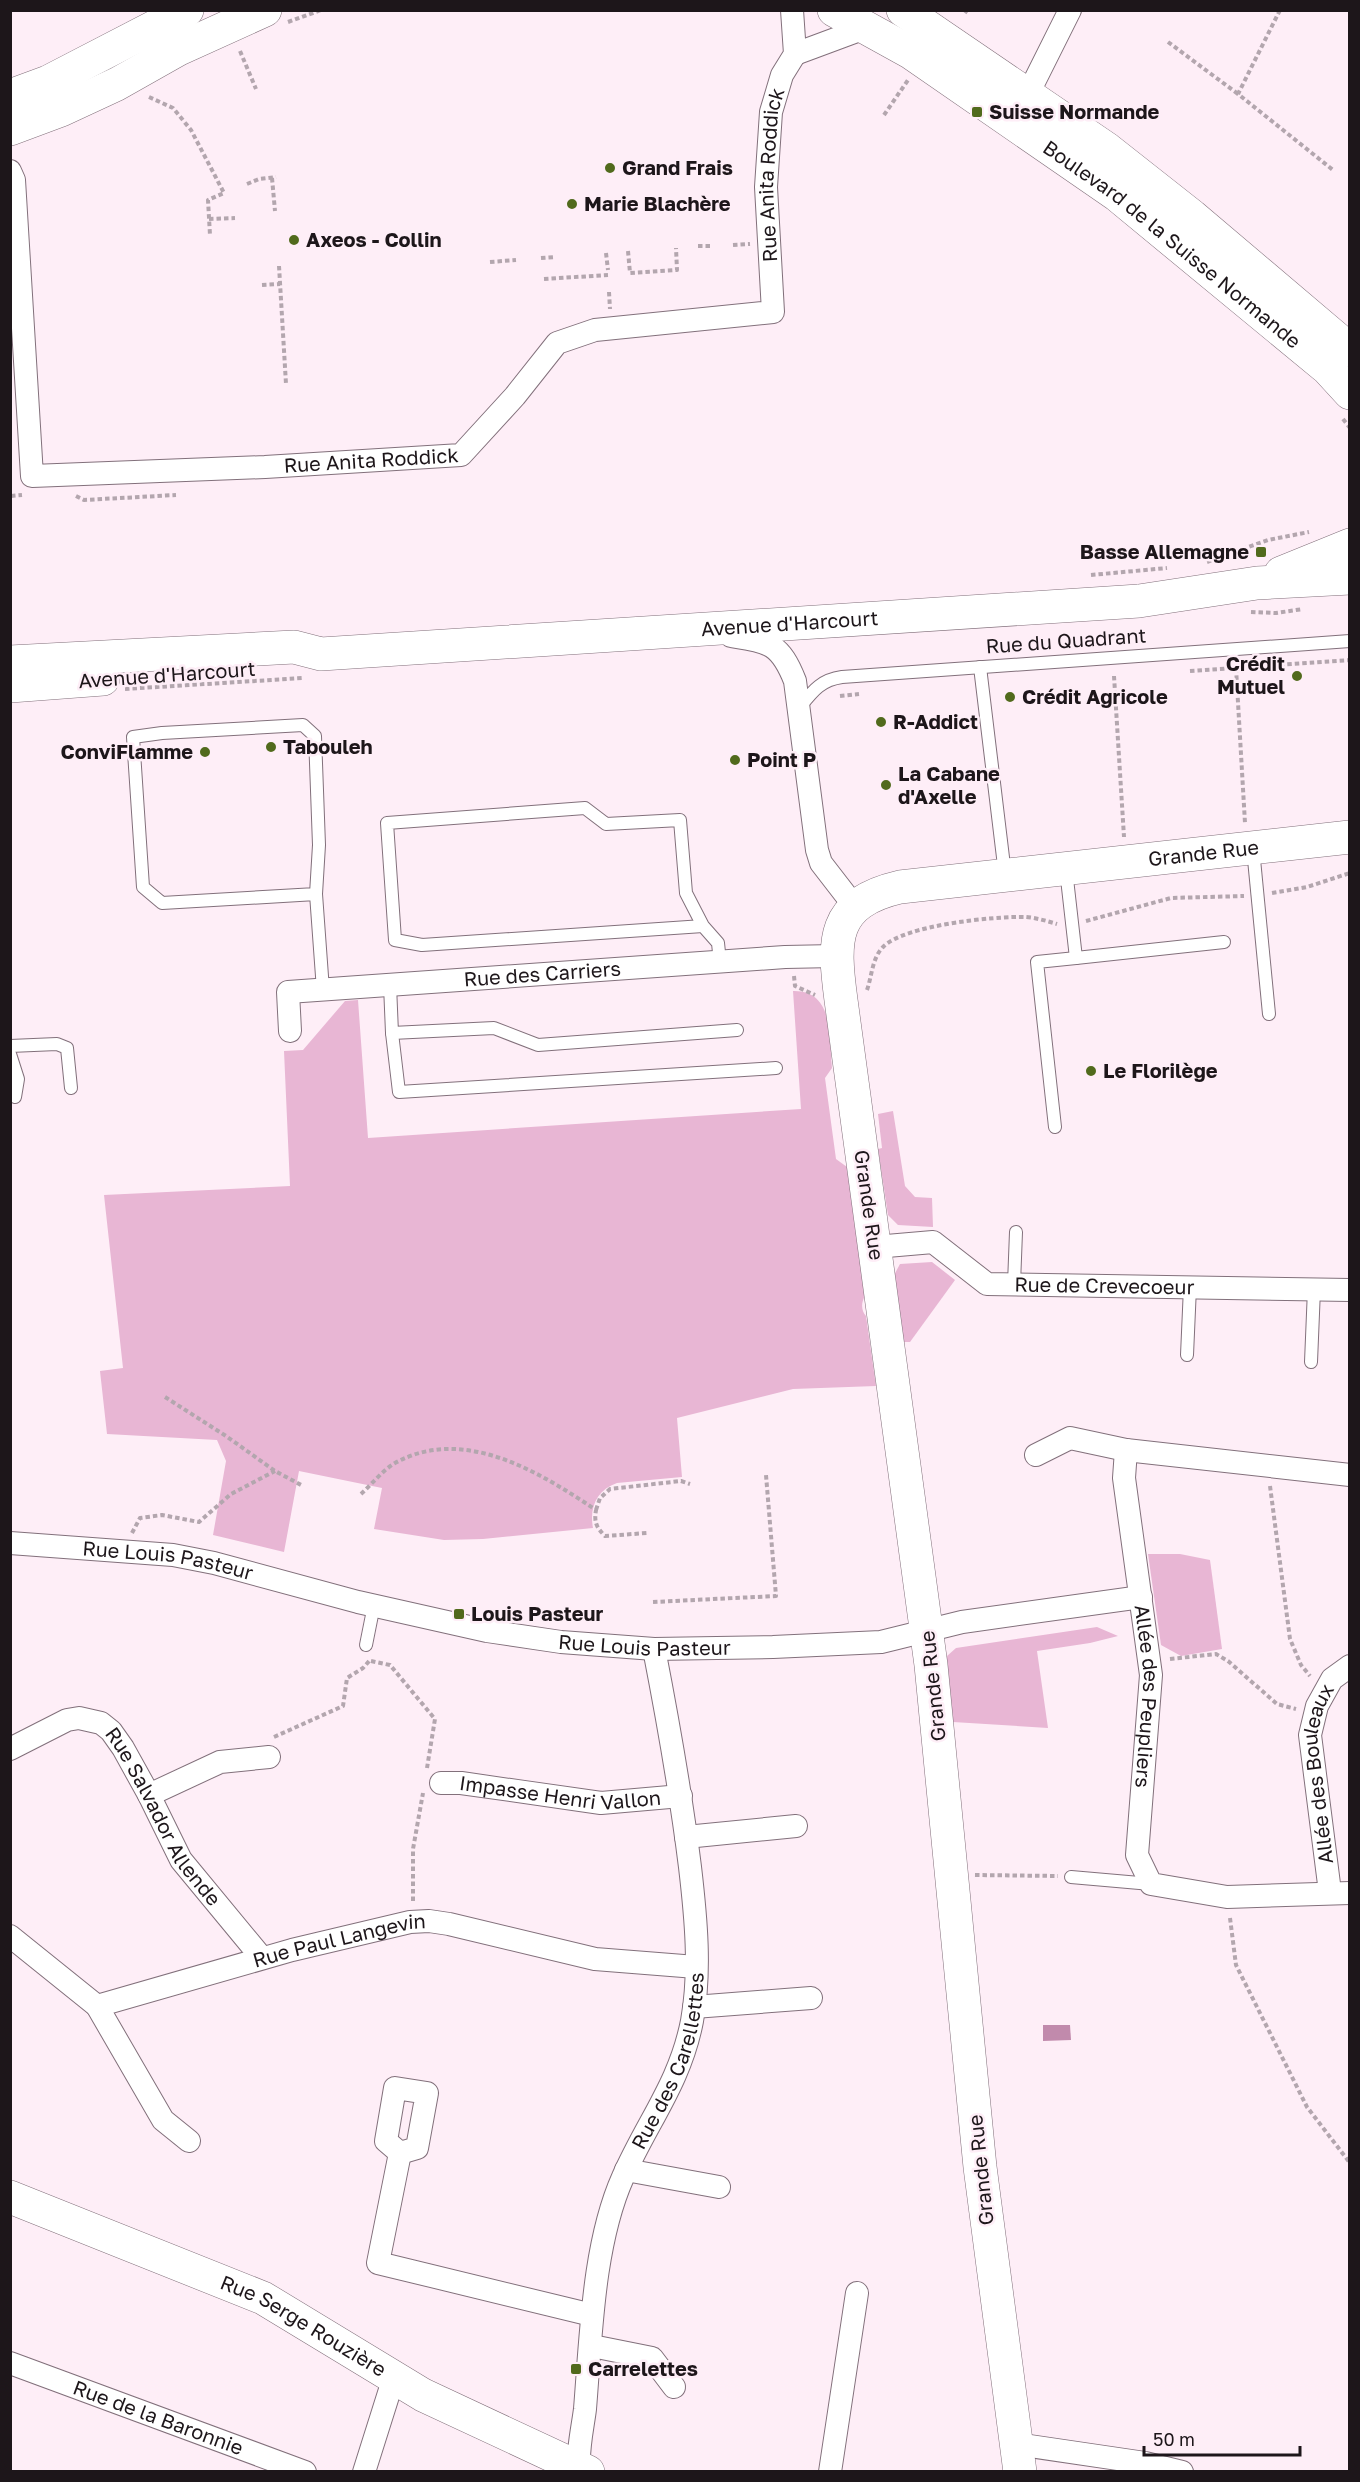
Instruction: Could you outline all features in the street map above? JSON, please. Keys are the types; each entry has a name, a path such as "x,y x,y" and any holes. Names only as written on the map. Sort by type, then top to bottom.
{"street":[{"path":"10,96 48,82 187,10"},
{"path":"10,129 61,110 117,84 178,49 265,10"},
{"path":"792,10 795,54 866,28"},
{"name":"Boulevard de la Suisse Normande","path":"834,10 910,52 922,73 1118,195 1328,369 1350,393"},
{"name":"Boulevard de la Suisse Normande","path":"903,10 1107,149 1192,216 1350,350"},
{"path":"922,73 963,75 1020,111 1070,10"},
{"name":"Rue Anita Roddick","path":"10,171 14,180 32,476 265,467 461,455 515,396 557,343 594,330 773,312 766,187 771,112 782,75 795,54"},
{"name":"Avenue d'Harcourt","path":"1257,583 1350,545"},
{"name":"Avenue d'Harcourt","path":"10,686 314,666 694,631 1138,601 1257,583 1350,578"},
{"path":"694,631 758,640 779,650 788,664 795,681 817,850 824,868 855,907"},
{"name":"Avenue d'Harcourt","path":"10,662 294,646 314,666"},
{"name":"Grande Rue","path":"1018,2458 980,2167 927,1630 835,956 838,938 845,920 855,907 879,892 900,887 1066,868 1249,838 1348,838"},
{"name":"Rue des Carriers","path":"290,1031 288,992 792,956 835,956"},
{"name":"Rue de Crevecoeur","path":"875,1247 933,1242 987,1284 1350,1290"},
{"path":"1036,1455 1070,1438 1126,1450 1350,1475"},
{"name":"Allée des Peupliers","path":"1126,1450 1124,1478 1151,1675 1137,1855 1151,1884"},
{"name":"Rue Louis Pasteur","path":"10,1543 173,1555 214,1563 374,1605 488,1631 561,1642 654,1649 880,1642 962,1622 1141,1597"},
{"name":"Rue des Carellettes","path":"582,2470 592,2346 592,2315 604,2237 612,2205 626,2170 672,2086 683,2058 694,2007 696,1966 694,1903 687,1838 654,1649"},
{"name":"Allée des Bouleaux","path":"1340,1893 1310,1735 1314,1714 1332,1679 1350,1666"},
{"name":"Rue Salvador Allende","path":"10,1749 67,1720 91,1719 111,1731 150,1795 182,1860 262,1958"},
{"path":"150,1795 220,1762 270,1748"},
{"name":"Impasse Henri Vallon","path":"430,1780 601,1803 681,1797"},
{"path":"687,1838 796,1826"},
{"path":"1151,1884 1227,1897 1340,1893"},
{"name":"Rue Paul Langevin","path":"97,2006 262,1958 353,1934 413,1922 429,1921 449,1924 595,1959 696,1966"},
{"path":"10,1936 97,2006 163,2120 189,2141"},
{"path":"694,2007 811,1998"},
{"path":"400,2154 378,2263 592,2315"},
{"path":"626,2170 719,2187"},
{"name":"Rue Serge Rouzière","path":"10,2197 263,2298 423,2395 582,2470"},
{"path":"830,2472 857,2293"},
{"path":"592,2346 652,2358 674,2387"},
{"name":"Rue de la Baronnie","path":"10,2362 305,2472"},
{"path":"364,2472 394,2377"},
{"path":"1018,2458 1145,2463 1182,2472"}],"lane":[{"name":"Rue du Quadrant","path":"799,708 814,690 828,679 1350,641"},
{"path":"980,667 1005,875"},
{"path":"316,894 162,903 143,887 133,737 162,733 303,725 315,736 320,845 316,894 322,990"},
{"path":"703,926 422,945 395,940 387,823 585,808 606,824 680,820 686,893 703,926 718,943 720,962"},
{"path":"1249,838 1269,1014"},
{"path":"1066,868 1076,958"},
{"path":"1055,1127 1037,962 1224,942"},
{"path":"390,985 392,1034 399,1092 776,1068"},
{"path":"392,1034 494,1028 538,1045 737,1030"},
{"path":"10,1046 57,1044 68,1048 71,1088"},
{"path":"10,1054 18,1079 15,1097"},
{"path":"1014,1284 1016,1232"},
{"path":"1187,1355 1190,1287"},
{"path":"1311,1362 1314,1289"},
{"path":"366,1644 374,1605"},
{"path":"1071,1877 1151,1884"}],"path":[{"path":"964,10 968,13 970,10"},
{"path":"1238,94 1279,11"},
{"path":"1168,42 1334,170"},
{"path":"240,51 256,89"},
{"path":"884,115 922,73"},
{"path":"149,97 174,108 191,130 224,193 208,200 210,236"},
{"path":"247,184 259,179 274,178 275,211"},
{"path":"209,219 235,218"},
{"path":"733,245 749,244 758,240"},
{"path":"698,246 711,246"},
{"path":"628,251 630,273 677,270 676,248"},
{"path":"544,279 608,273 606,253"},
{"path":"542,258 555,257"},
{"path":"489,262 516,260"},
{"path":"279,266 286,384"},
{"path":"262,285 280,284"},
{"path":"609,292 611,316"},
{"path":"1205,562 1244,547 1291,534 1312,532"},
{"path":"123,690 314,666"},
{"path":"1236,668 1249,838"},
{"path":"1114,676 1124,840"},
{"path":"1266,894 1307,887 1350,873"},
{"path":"1085,921 1171,898 1247,896"},
{"path":"864,993 868,988 874,961 882,948 912,932 958,923 1007,918 1037,918 1061,924"},
{"path":"794,970 795,986 821,998"},
{"path":"165,1397 275,1471 303,1486"},
{"path":"361,1494 395,1464 421,1454 454,1448 508,1460 558,1484 596,1510"},
{"path":"1267,1466 1290,1639 1301,1665 1324,1693"},
{"path":"127,1541 140,1518 162,1515 199,1522 231,1494 275,1471"},
{"path":"653,1602 776,1596 766,1475"},
{"path":"647,1533 605,1536 597,1528 594,1519 600,1498 610,1489 681,1481 690,1484"},
{"path":"366,1644 370,1661"},
{"path":"1149,1658 1216,1654 1278,1704 1314,1714"},
{"path":"270,1748 342,1706 347,1678 370,1661"},
{"path":"370,1661 390,1665 435,1719 430,1780 414,1849 413,1922"},
{"path":"967,1875 1071,1877"},
{"path":"1227,1897 1236,1965 1307,2107 1350,2163"}],"shaded area":[{"path":"793,991 807,993 816,999 823,1007 827,1018 832,1068 825,1078 836,1159 847,1167 865,1296 862,1309 866,1316 876,1386 793,1389 677,1418 682,1477 617,1483 610,1486 596,1500 592,1513 593,1528 483,1539 444,1540 374,1529 382,1488 299,1471 284,1552 213,1535 226,1461 217,1440 107,1434 100,1371 123,1368 104,1195 290,1186 284,1051 303,1050 345,1001 358,1000 368,1138 801,1109"},
{"path":"893,1111 905,1186 915,1197 932,1198 933,1227 898,1225 888,1215 878,1149 882,1148 878,1114"},
{"path":"932,1262 955,1280 910,1342 903,1342 894,1275 900,1264"},
{"path":"1148,1554 1180,1554 1210,1560 1222,1649 1181,1656 1161,1645"},
{"path":"1097,1627 1118,1636 1037,1651 1048,1728 953,1722 946,1675 947,1656 956,1648"},
{"path":"1043,2025 1070,2025 1071,2040 1043,2041"}],"place":[{"name":"Suisse Normande","path":"977,112"},
{"name":"Grand Frais","path":"610,168"},
{"name":"Marie Blachère","path":"572,204"},
{"name":"Axeos - Collin","path":"294,240"},
{"name":"Basse Allemagne","path":"1261,552"},
{"name":"Crédit Mutuel","path":"1297,676"},
{"name":"Crédit Agricole","path":"1010,697"},
{"name":"R-Addict","path":"881,722"},
{"name":"Tabouleh","path":"271,747"},
{"name":"ConviFlamme","path":"205,752"},
{"name":"Point P","path":"735,760"},
{"name":"La Cabane d'Axelle","path":"886,785"},
{"name":"Le Florilège","path":"1091,1071"},
{"name":"Louis Pasteur","path":"459,1614"},
{"name":"Carrelettes","path":"576,2369"}]}
